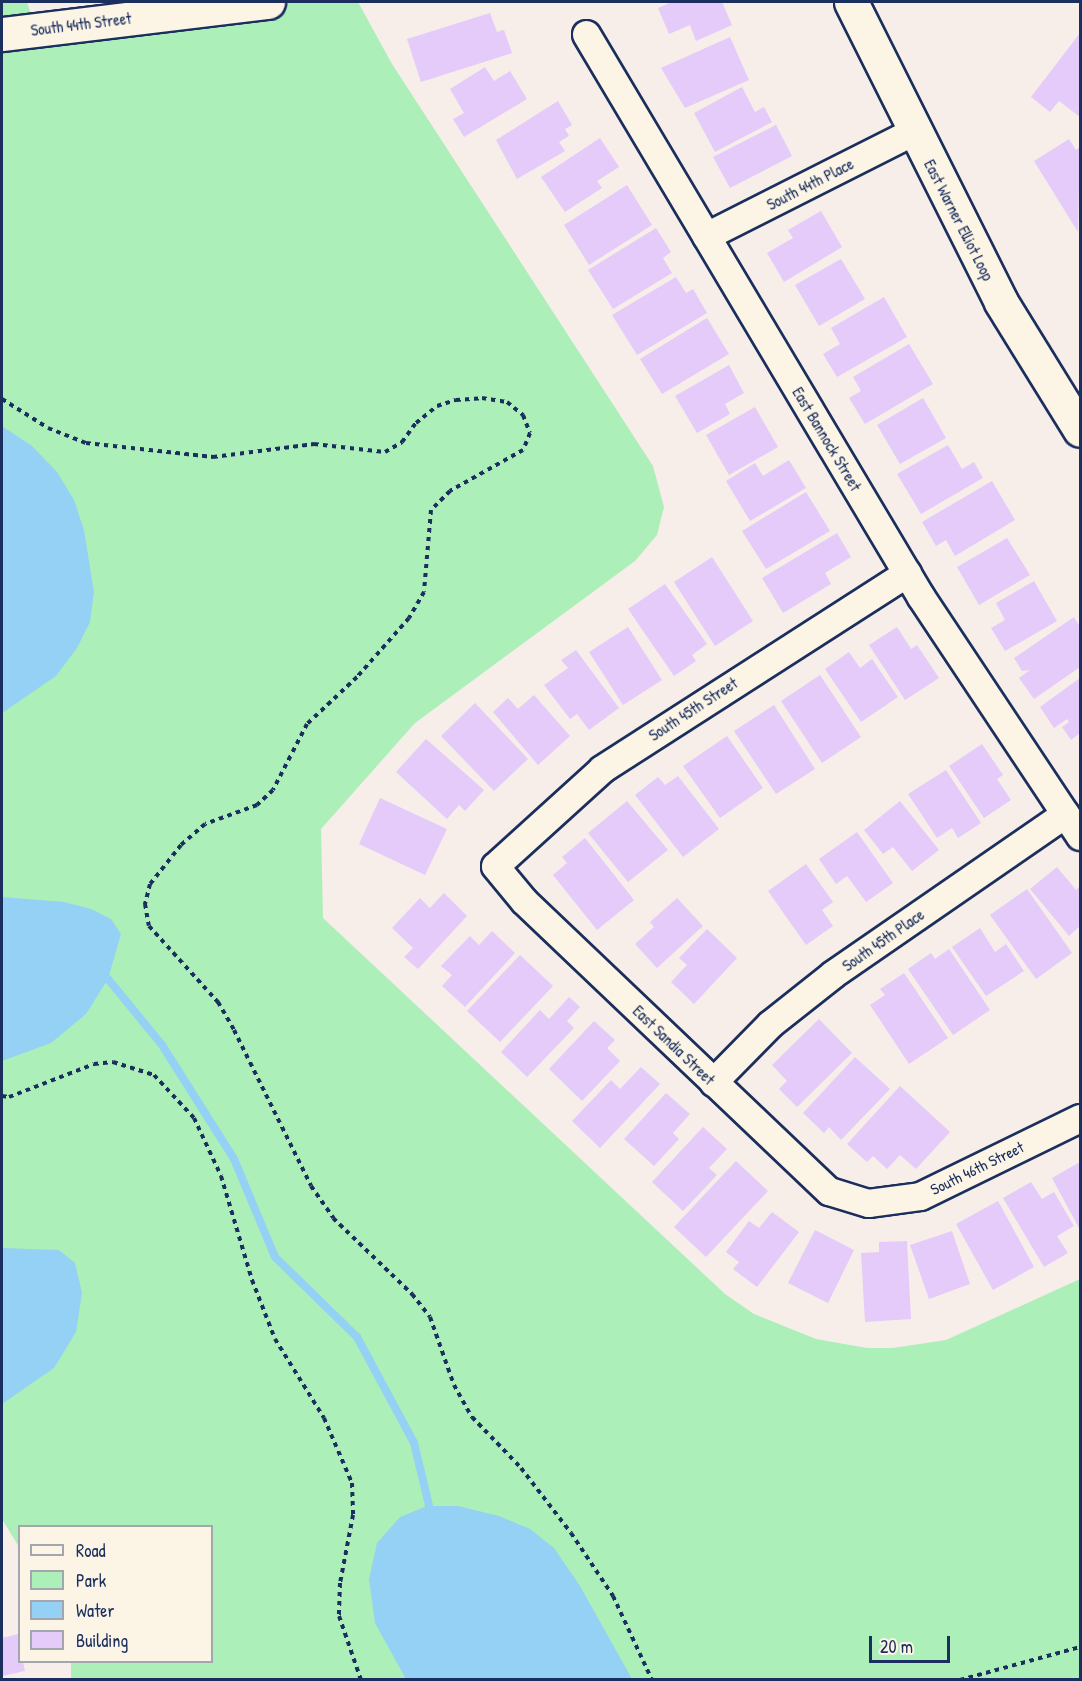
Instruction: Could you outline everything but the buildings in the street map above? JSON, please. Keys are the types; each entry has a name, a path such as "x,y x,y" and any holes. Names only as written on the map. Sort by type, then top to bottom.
{"main road":[{"name":"South 44th Street","path":"2,34 169,7 268,2"},
{"name":"East Warner Elliot Loop","path":"850,2 1001,302 1080,430"}],"street":[{"name":"East Bannock Street","path":"585,34 907,573 1073,825"},
{"name":"South 44th Place","path":"706,236 914,131"},
{"name":"South 45th Street","path":"495,866 602,769 907,573"},
{"name":"South 45th Place","path":"713,1082 770,1024 833,974 1073,825"},
{"name":"East Sandia Street","path":"495,866 525,901 829,1191 868,1203"},
{"name":"South 46th Street","path":"868,1203 920,1196 1080,1118"}],"path":[{"path":"2,399 48,428 86,443 213,457 314,444 385,452 402,442 416,423 437,406 456,400 482,398 507,402 523,415 530,433 523,450 450,491 431,510 424,592 409,618 357,676 307,724 273,790 257,805 205,824 181,845 150,884 145,904 149,926 218,1002 311,1186 333,1218 412,1294 430,1317 454,1384 472,1417 521,1468 571,1533 613,1596 652,1680"},
{"path":"2,1096 9,1097 94,1064 113,1062 134,1065 154,1075 194,1118 217,1166 252,1280 276,1339 324,1418 352,1483 353,1515 340,1583 339,1616 361,1680"},
{"path":"960,1680 1080,1647"}],"green space":[{"path":"2,2 27,2 36,30 268,2 358,2 392,64 653,466 664,507 657,535 635,561 415,723 321,829 323,918 725,1294 754,1314 816,1339 867,1348 893,1348 946,1340 1080,1279 1080,1679 71,1679 71,1663 213,1663 213,1525 18,1525 18,1545 2,1519"}],"water":[{"path":"2,426 32,446 57,472 74,500 84,530 94,592 90,622 77,648 56,676 2,713"},
{"path":"2,897 64,902 91,909 111,919 121,934 108,979 86,1014 51,1043 2,1061"},
{"path":"2,1248 59,1250 75,1263 82,1293 76,1332 54,1368 2,1404"},
{"path":"427,1506 458,1506 499,1516 530,1529 554,1548 580,1586 632,1679 406,1679 375,1623 369,1579 377,1543 400,1517"}],"waterway":[{"path":"99,978 108,979 162,1045 234,1159 275,1257 357,1337 414,1443 431,1514"}]}
